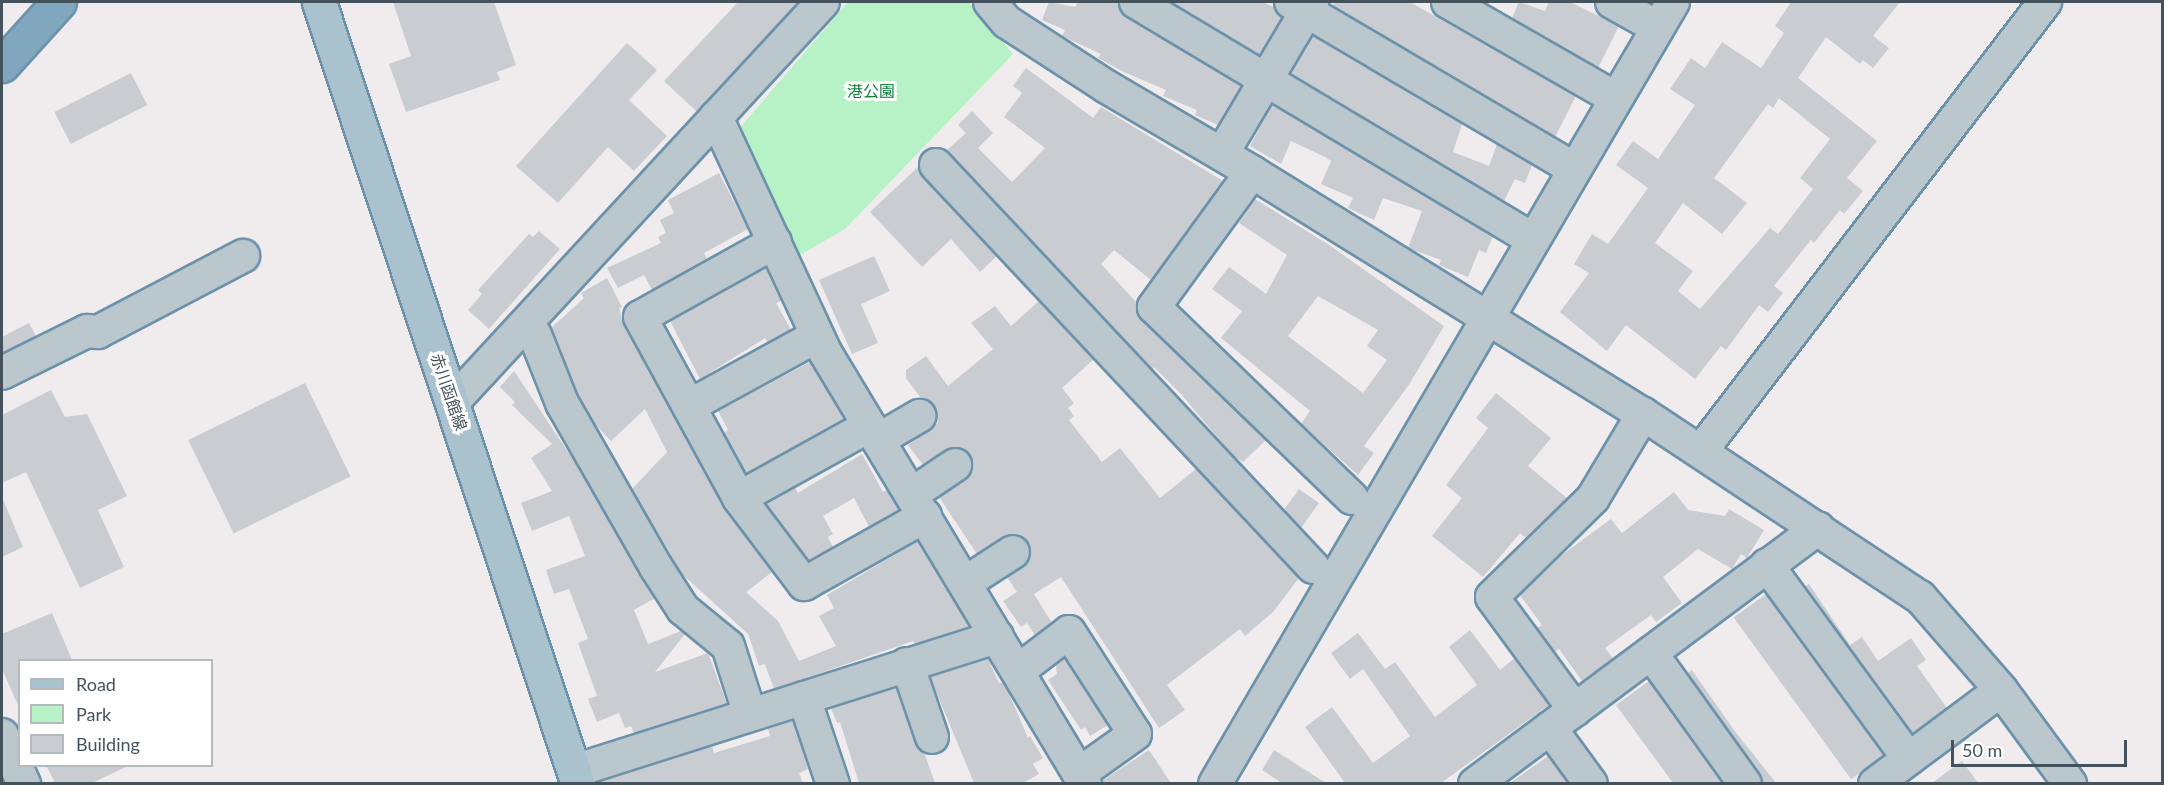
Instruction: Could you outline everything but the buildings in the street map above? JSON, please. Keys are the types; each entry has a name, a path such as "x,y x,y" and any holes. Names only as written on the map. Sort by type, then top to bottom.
{"highway":[{"path":"2,65 59,2"}],"main road":[{"name":"赤川函館線","path":"320,2 576,777"}],"street":[{"path":"452,403 823,2"},
{"path":"1136,2 1532,239"},
{"path":"1448,2 1615,98"},
{"path":"1215,783 1665,14 1612,2"},
{"path":"1701,450 2045,2"},
{"path":"1222,154 1266,80 1303,5 1574,169"},
{"path":"1005,8 1222,154 1701,450 1920,597 2001,690 2070,783"},
{"path":"716,117 817,336 1082,779 1136,734 1070,632 1018,671"},
{"path":"936,165 1313,567"},
{"path":"1252,172 1154,307 1352,498"},
{"path":"775,242 640,317 740,498 804,584 918,505 955,465"},
{"path":"2,373 87,331 98,332 243,256"},
{"path":"535,334 562,403 656,567 683,609 728,646 750,715"},
{"path":"689,405 817,336"},
{"path":"1575,710 1491,597 1593,498 1643,414"},
{"path":"740,498 873,433 919,416"},
{"path":"1475,783 1818,528"},
{"path":"965,583 1013,552"},
{"path":"1767,566 1909,759"},
{"path":"576,777 750,715 997,637"},
{"path":"1650,653 1745,783"},
{"path":"907,664 932,737"},
{"path":"1875,783 2001,690"},
{"path":"804,698 833,783"},
{"path":"1550,728 1590,783"},
{"path":"2,735 16,774"}],"green space":[{"name":"港公園","path":"848,2 969,2 1013,54 845,229 795,258 738,130"}]}
